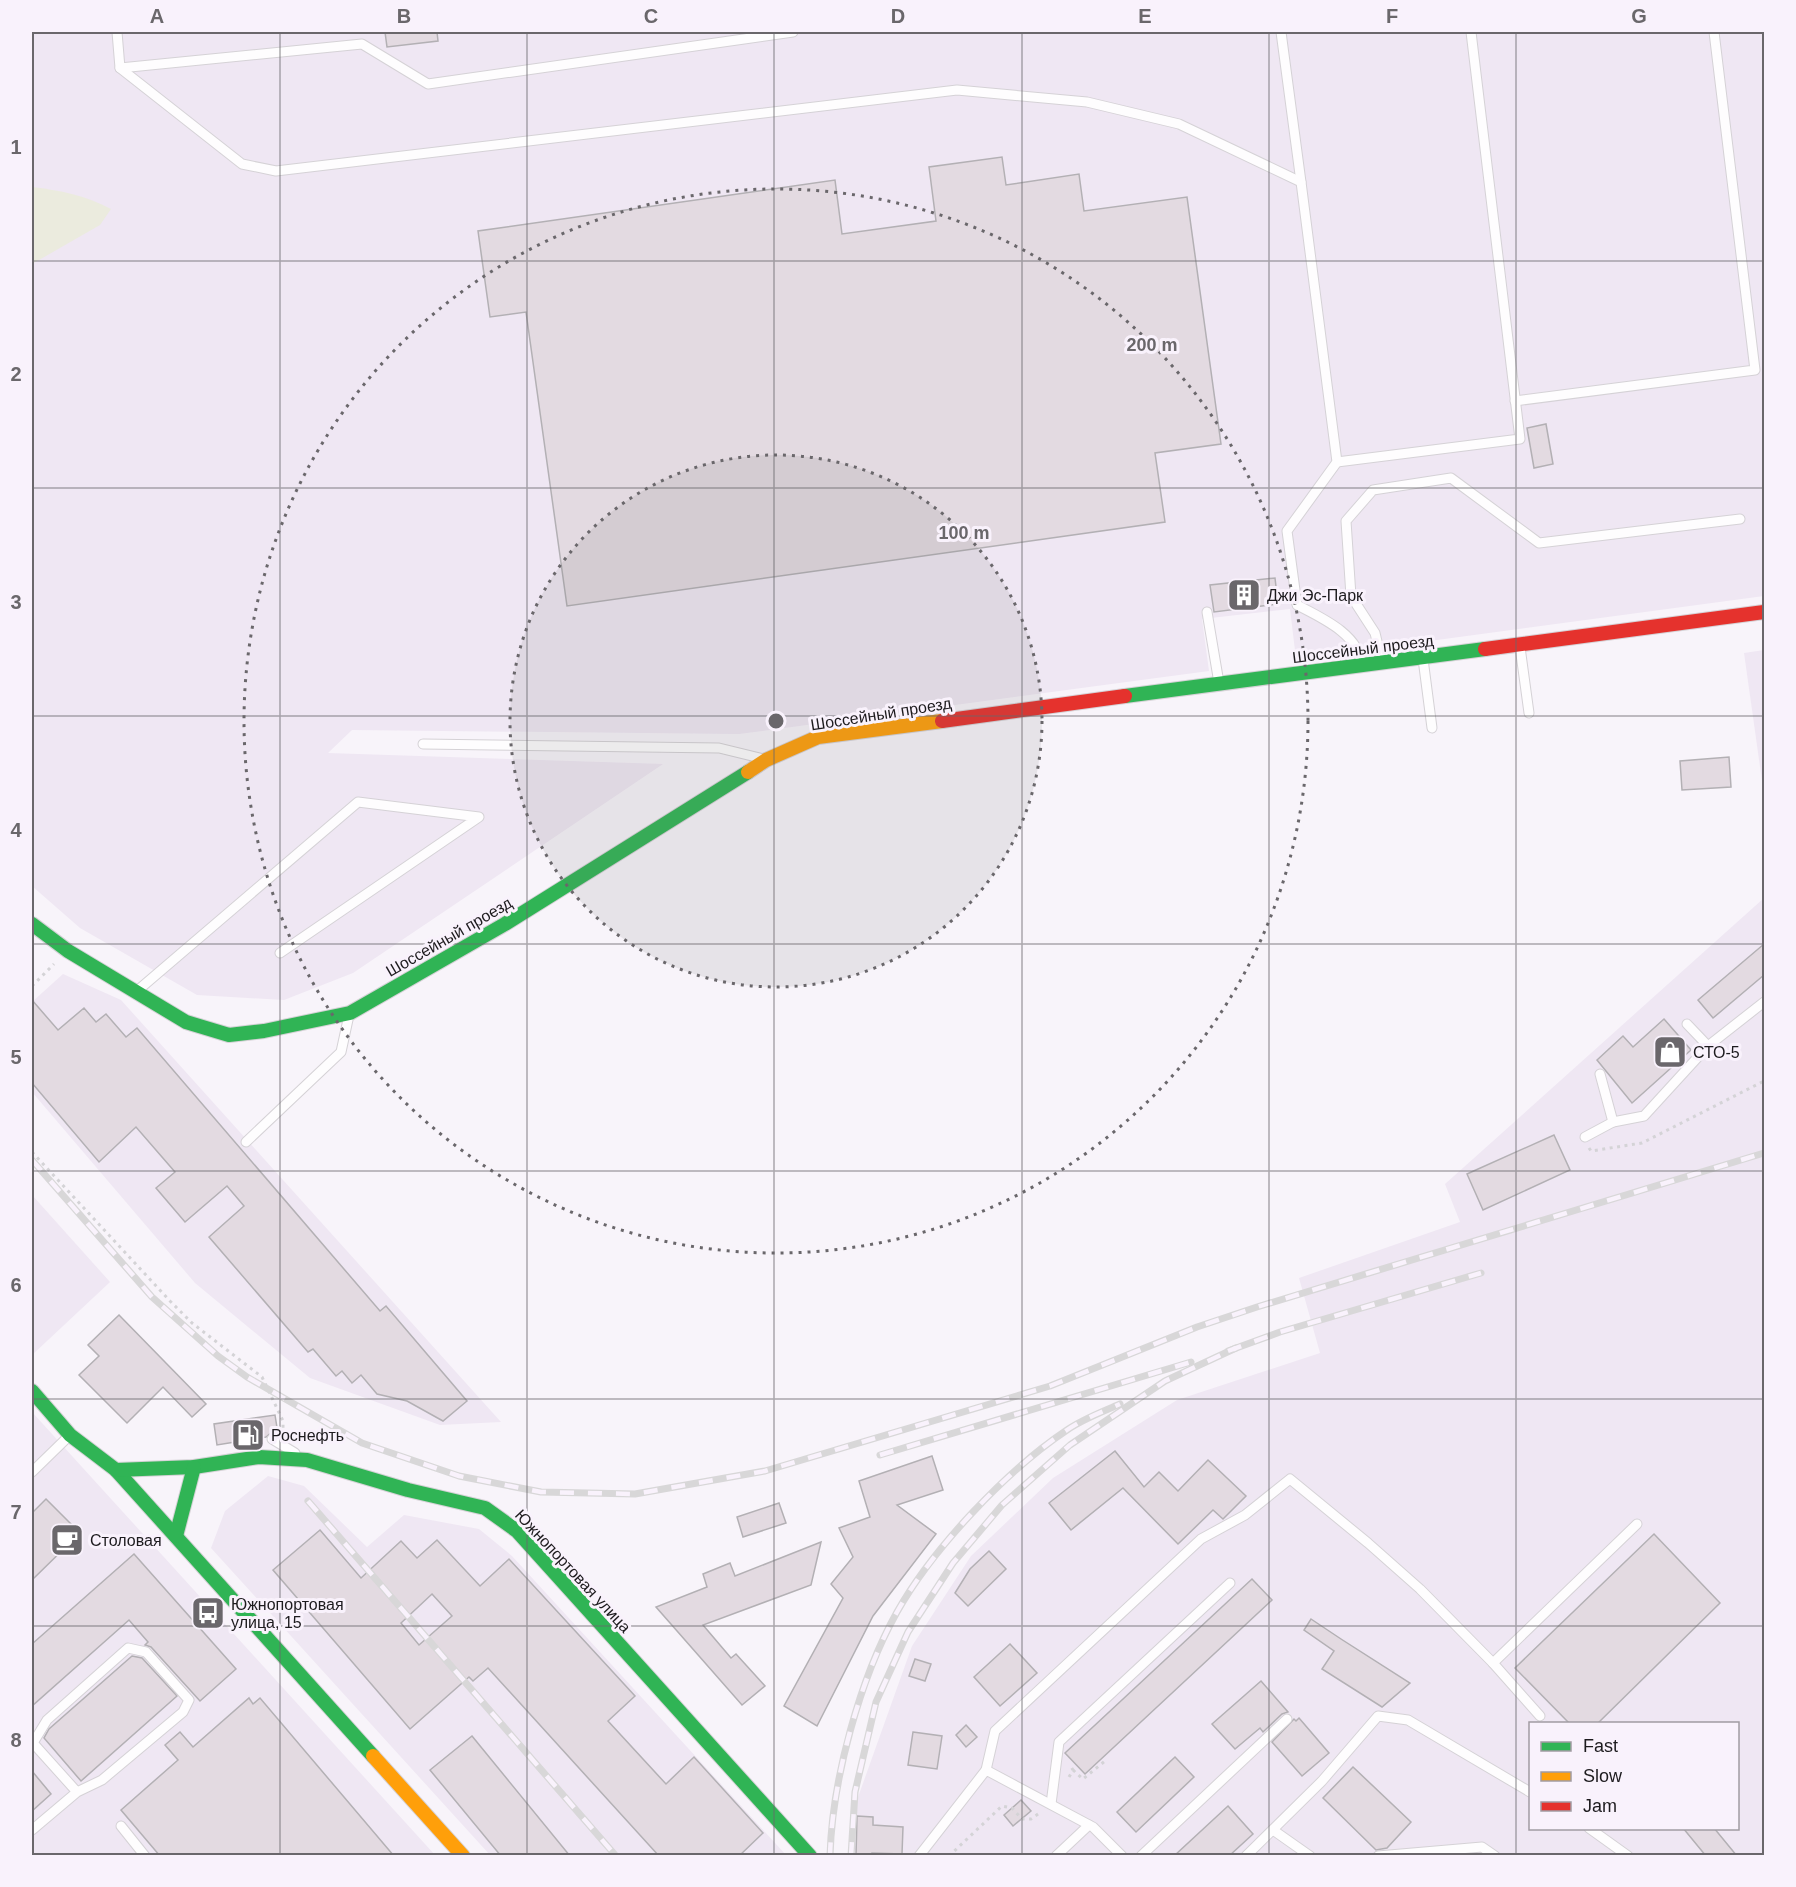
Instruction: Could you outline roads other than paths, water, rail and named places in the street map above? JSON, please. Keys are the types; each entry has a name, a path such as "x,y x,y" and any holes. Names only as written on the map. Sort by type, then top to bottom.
{"street":[{"name":"Шоссейный проезд","path":"32,924 68,951 186,1022 229,1035 264,1031 350,1013 505,924 766,760 818,737 1764,612"},
{"path":"32,1391 70,1435 116,1470 463,1856"},
{"name":"Южнопортовая улица","path":"116,1470 194,1467 259,1457 307,1460 408,1490 485,1508 501,1517 517,1531 810,1856"},
{"path":"176,1536 194,1467"}],"lane":[{"path":"117,32 120,68 242,164 276,171 957,90 1087,102 1179,124 1301,182"},
{"path":"120,68 362,44 428,84 793,32"},
{"path":"1281,32 1337,462 1287,531 1298,605 1342,630 1361,658 1361,665"},
{"path":"1337,462 1520,439 1470,32"},
{"path":"1515,401 1755,370 1714,32"},
{"path":"1382,662 1375,633 1352,596 1346,521 1373,490 1451,478 1539,543 1740,519"},
{"path":"1207,612 1219,685"},
{"path":"1520,645 1529,713"},
{"path":"1423,658 1432,728"},
{"path":"423,744 719,748 766,760"},
{"path":"136,992 358,802 479,818 280,953"},
{"path":"1585,1137 1613,1122 1644,1116 1708,1046 1764,1002"},
{"path":"246,1142 341,1052 350,1013"},
{"path":"1687,1024 1708,1046"},
{"path":"1600,1074 1613,1122"},
{"path":"32,1472 70,1435"},
{"path":"275,1441 307,1460"},
{"path":"919,1856 986,1770 995,1731 1201,1539 1245,1515 1290,1479 1420,1589 1493,1663 1540,1716"},
{"path":"1493,1663 1637,1524"},
{"path":"1051,1804 1059,1742 1230,1583"},
{"path":"32,1830 77,1792 102,1780 183,1712 189,1700 146,1652 128,1648 46,1720 33,1743 77,1792"},
{"path":"1246,1856 1322,1781 1378,1716 1408,1720 1529,1791"},
{"path":"1141,1856 1287,1719"},
{"path":"986,1770 1089,1825 1122,1856"},
{"path":"1056,1856 1089,1825"},
{"path":"121,1826 145,1856"},
{"path":"1273,1830 1310,1856"},
{"path":"1592,1830 1628,1856"},
{"path":"1378,1856 1482,1847 1496,1856"}],"railway":[{"path":"32,1160 152,1297 218,1356 247,1377 362,1443 459,1476 541,1492 635,1494 765,1471 1050,1386 1197,1327 1257,1307 1764,1153"},
{"path":"1228,1351 1280,1332 1481,1273"},
{"path":"851,1856 855,1792 876,1702 908,1632 953,1563 1002,1505 1070,1445 1165,1381 1236,1348"},
{"path":"880,1455 1191,1362"},
{"path":"830,1856 836,1795 850,1730 871,1667 897,1612 912,1587 930,1562 973,1512 1020,1466 1073,1426 1120,1404"},
{"path":"308,1501 616,1856"}],"place":[{"name":"Джи Эс-Парк","path":"1244,595"},
{"name":"СТО-5","path":"1670,1052"},
{"name":"Роснефть","path":"248,1435"},
{"name":"Столовая","path":"67,1540"},
{"name":"Южнопортовая улица, 15","path":"208,1613"}]}
